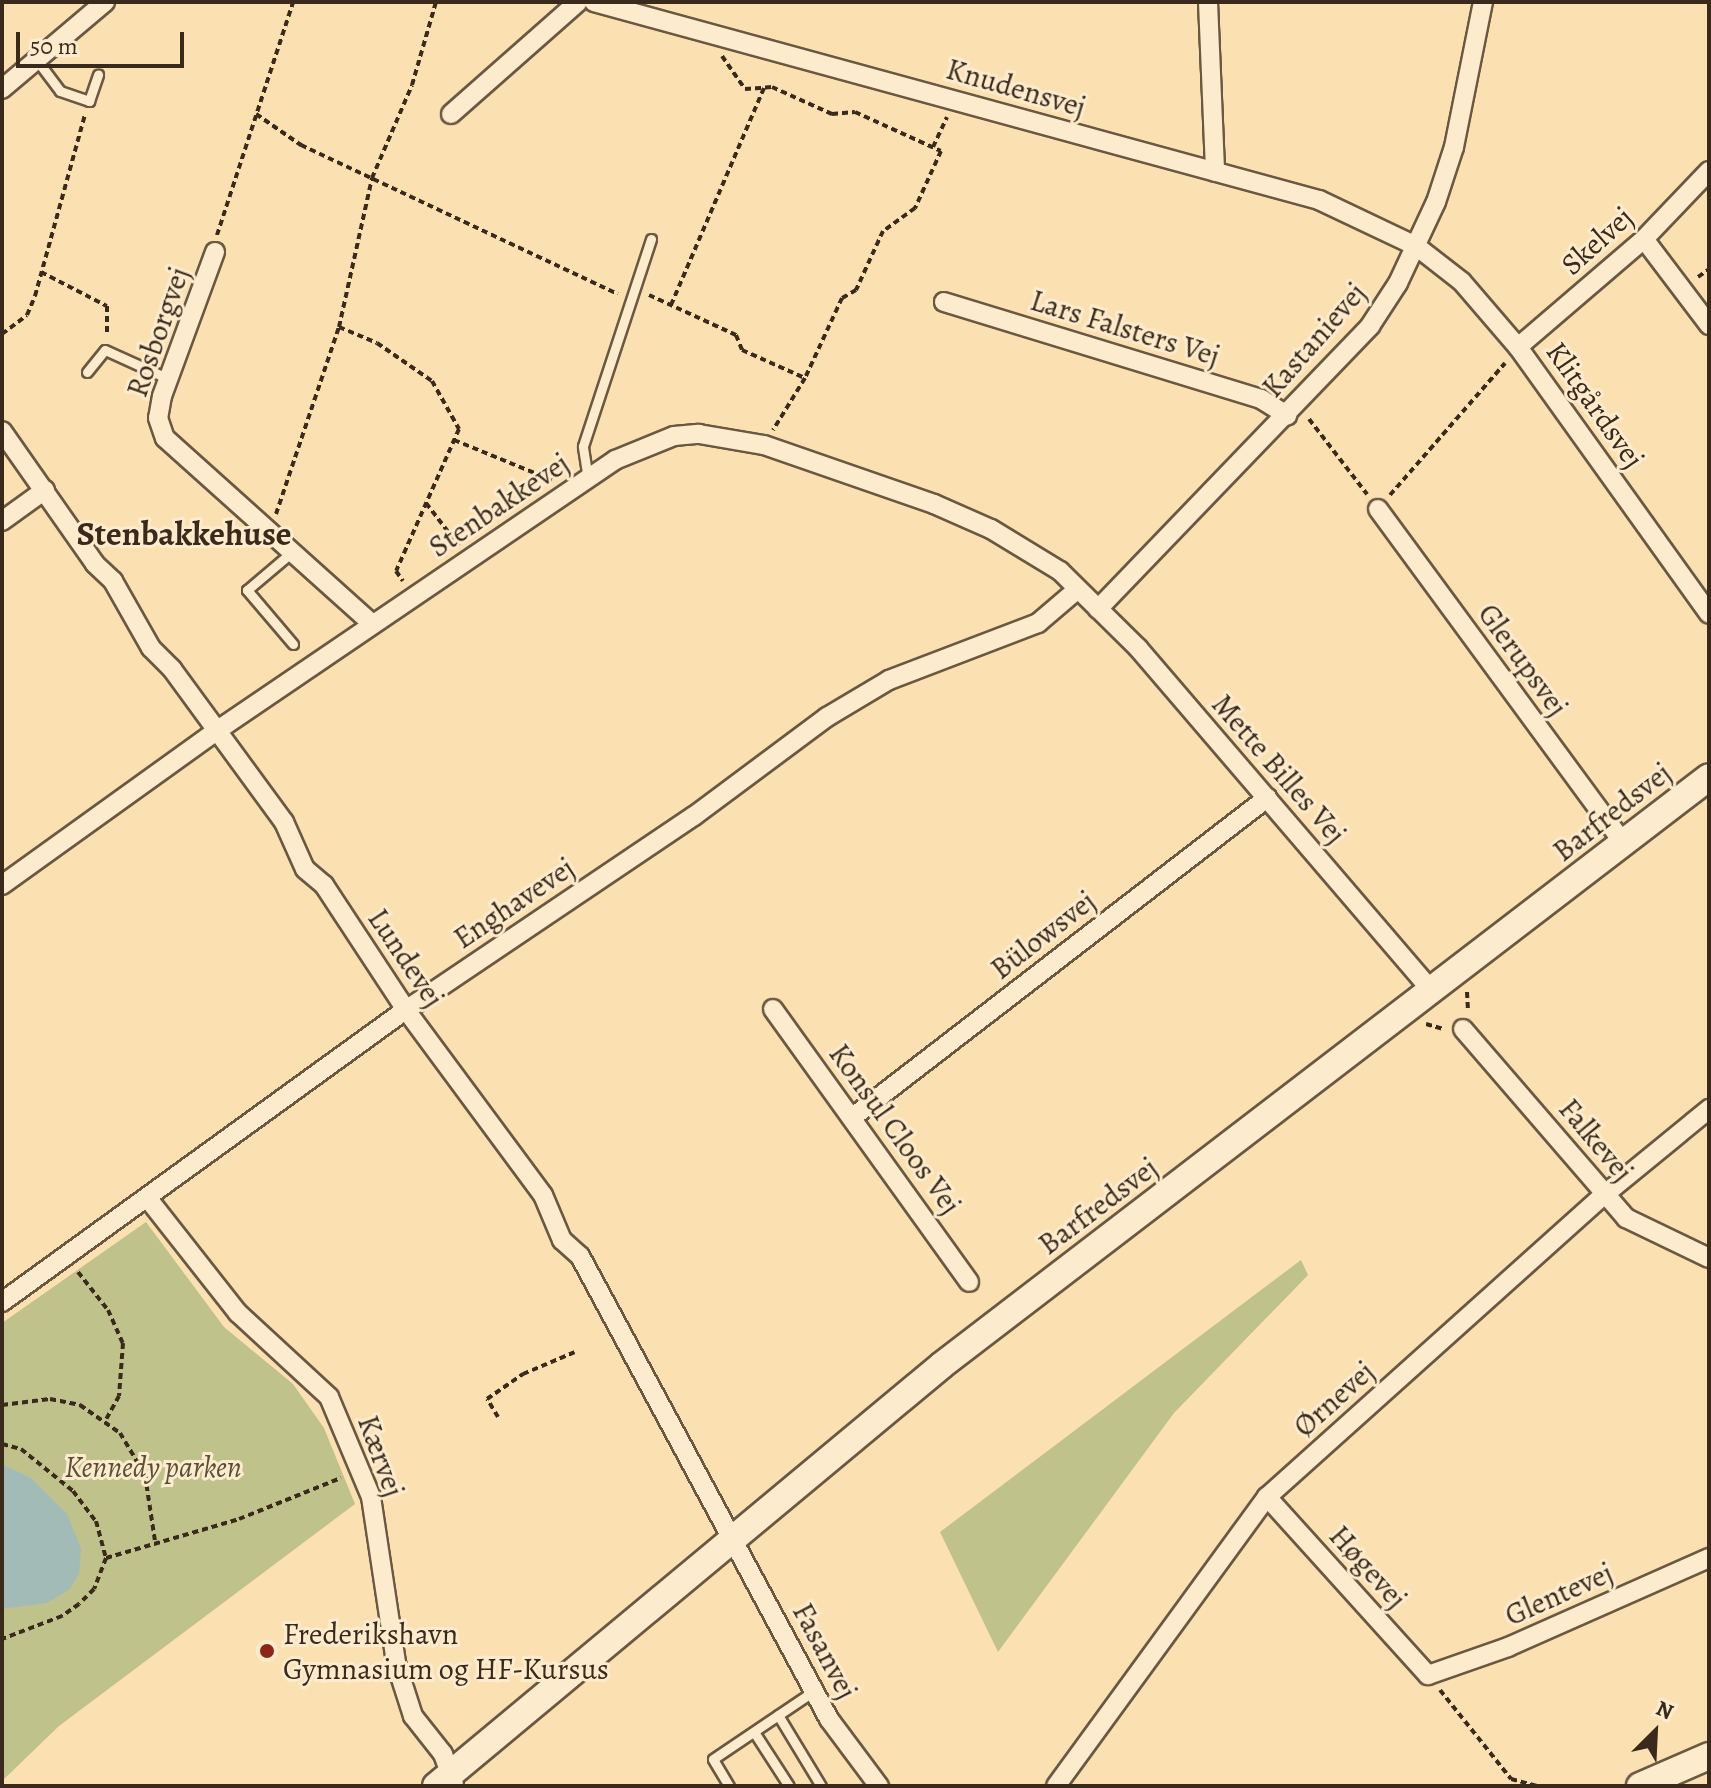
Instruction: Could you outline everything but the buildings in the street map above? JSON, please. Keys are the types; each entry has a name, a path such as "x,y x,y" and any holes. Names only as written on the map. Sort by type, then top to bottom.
{"street":[{"path":"2,89 105,2"},
{"path":"451,114 578,2"},
{"name":"Knudensvej","path":"594,2 1319,200 1416,246"},
{"path":"1208,2 1215,172"},
{"name":"Kastanievej","path":"1098,609 1370,326 1416,246 1454,147 1483,2"},
{"name":"Skelvej","path":"1518,347 1644,239 1709,171"},
{"path":"1644,239 1709,325"},
{"name":"Klitgårdsvej","path":"1416,246 1462,282 1518,347 1709,614"},
{"name":"Rosborgvej","path":"215,252 158,418 165,438 372,624"},
{"name":"Lars Falsters Vej","path":"944,302 1292,410"},
{"name":"Lundevej","path":"2,431 113,581 151,648 172,669 215,732 284,822 305,869 324,885 406,1010 543,1195 562,1240 580,1256 733,1536"},
{"name":"Stenbakkevej","path":"2,885 215,732 615,460 674,436 699,434 764,445 991,529 1060,571 1078,589"},
{"path":"2,521 45,490"},
{"name":"Glerupsvej","path":"1378,509 1623,843"},
{"name":"Mette Billes Vej","path":"1078,589 1267,798 1432,991"},
{"name":"Enghavevej","path":"2,1302 149,1200 406,1010 694,816 827,717 889,680 1038,623 1078,589"},
{"name":"Barfredsvej","path":"450,1783 527,1725 540,1703 733,1536 991,1327 1709,777"},
{"name":"Bülowsvej","path":"853,1117 1267,798"},
{"name":"Konsul Cloos Vej","path":"773,1009 969,1282"},
{"name":"Falkevej","path":"1463,1029 1626,1218 1709,1258"},
{"name":"Ørnevej","path":"1056,1786 1267,1497 1604,1195 1709,1109"},
{"name":"Kærvej","path":"149,1200 238,1313 329,1397 362,1469 396,1663 413,1716 443,1754 450,1783"},
{"name":"Høgevej","path":"1267,1497 1428,1675"},
{"name":"Fasanvej","path":"733,1536 814,1691 876,1785"},
{"name":"Glentevej","path":"1428,1675 1508,1647 1709,1558"},
{"path":"1640,1786 1709,1756"}],"lane":[{"path":"36,59 60,91 89,101 98,75"},
{"path":"581,484 583,446 628,299 651,239"},
{"path":"87,372 105,350 169,379"},
{"path":"292,552 247,590 293,644"},
{"path":"729,1786 713,1759 814,1691"},
{"path":"778,1715 821,1786"},
{"path":"754,1732 789,1786"}],"path":[{"path":"215,252 218,224 293,2"},
{"path":"270,531 339,327 372,178 412,85 436,2"},
{"path":"727,38 722,57 745,89 764,87 832,114 855,112 941,151 915,208 883,231 856,290 842,298 805,378 764,445"},
{"path":"671,305 764,87"},
{"path":"933,147 954,100"},
{"path":"2,334 27,315 89,101"},
{"path":"256,114 301,145 628,299"},
{"path":"41,272 107,306 111,318 105,350"},
{"path":"632,288 736,335 742,350 805,378"},
{"path":"339,327 377,343 432,381 459,429 396,571 414,596"},
{"path":"1292,410 1378,509 1518,347"},
{"path":"454,440 581,484"},
{"path":"426,503 469,559"},
{"path":"67,1257 108,1310 123,1343 119,1396 105,1421"},
{"path":"498,1417 487,1399 523,1374 575,1352"},
{"path":"2,1405 50,1399 80,1405 120,1433 145,1475 155,1541"},
{"path":"2,1444 31,1456 73,1491 96,1521 106,1558 94,1589 79,1604 62,1616 2,1639"},
{"path":"106,1558 155,1541 239,1519 362,1469"},
{"path":"1428,1675 1511,1779 1537,1786"}],"green space":[{"name":"Kennedy parken","path":"146,1222 224,1327 293,1384 324,1428 355,1504 59,1726 2,1781 2,1323"},
{"path":"1301,1260 1308,1275 1174,1413 998,1652 940,1532"}],"water":[{"path":"2,1464 31,1478 67,1514 81,1548 79,1574 69,1590 47,1603 2,1609"}],"place":[{"name":"Frederikshavn Gymnasium og HF-Kursus","path":"267,1651"}],"district":[{"name":"Stenbakkehuse","path":"184,534"}]}
